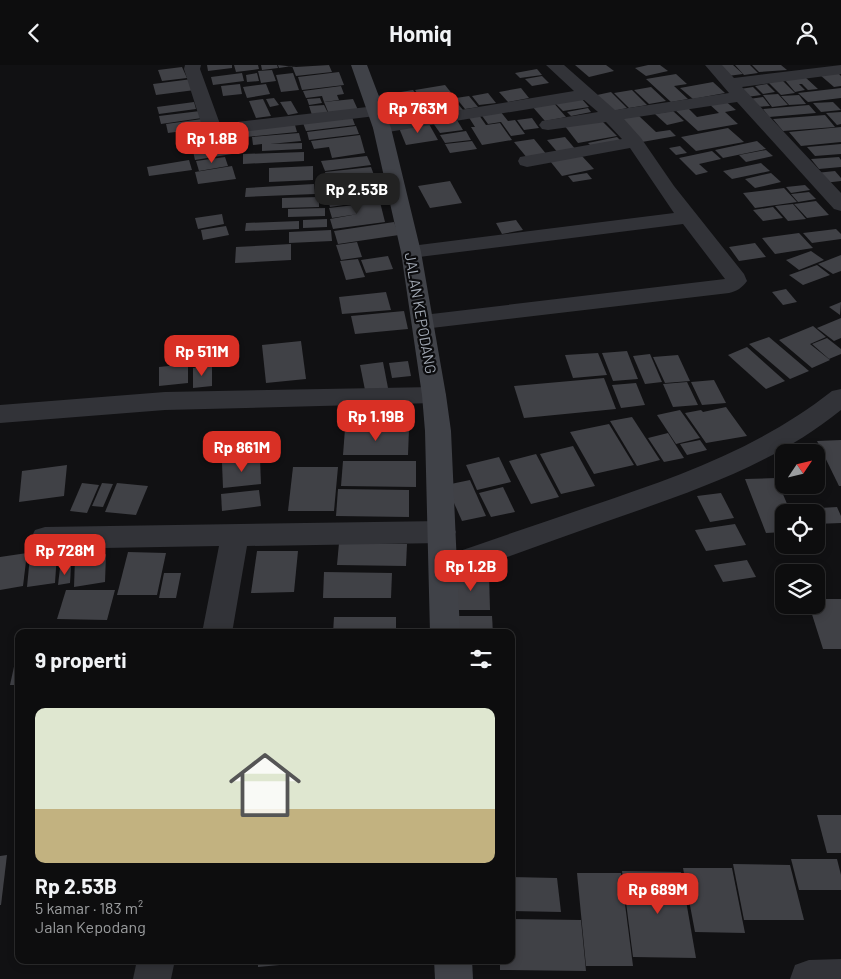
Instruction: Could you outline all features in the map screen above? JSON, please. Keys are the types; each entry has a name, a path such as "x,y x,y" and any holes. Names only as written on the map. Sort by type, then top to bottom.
{"street":[{"path":"193,65 192,69 211,126 216,130 379,119 587,94"},
{"name":"JALAN KEPODANG","path":"359,65 379,119 411,251 423,322 438,431 445,629"},
{"path":"423,322 733,285 736,279 667,191 635,142 611,116 554,65"},
{"path":"713,65 841,205"},
{"path":"548,125 611,116 841,69"},
{"path":"527,161 635,142"},
{"path":"411,251 689,217"},
{"path":"0,414 165,401 434,395"},
{"path":"443,568 704,477 739,462 791,436 841,397"},
{"path":"45,538 442,532"},
{"path":"218,629 235,535"},
{"path":"152,979 155,964"},
{"path":"453,964 454,979"},
{"path":"809,979 841,978"}],"building":[{"path":"207,65 232,65 232,68 208,71"},
{"path":"234,65 258,65 259,69 236,72"},
{"path":"261,65 277,65 278,68 262,70"},
{"path":"278,65 290,66 279,68"},
{"path":"329,65 332,72 296,76 292,67"},
{"path":"575,65 606,65 614,71 589,77"},
{"path":"660,65 668,71 646,76 635,68"},
{"path":"717,65 733,65 743,74 728,76"},
{"path":"735,65 750,65 758,73 744,75"},
{"path":"752,65 781,65 787,70 759,72"},
{"path":"182,67 187,78 162,81 158,70"},
{"path":"537,69 542,75 520,78 515,73"},
{"path":"272,70 276,81 261,83 258,71"},
{"path":"339,72 344,85 302,90 298,77"},
{"path":"837,72 841,76 841,86 834,87 820,75"},
{"path":"242,73 244,81 213,85 211,77"},
{"path":"257,73 259,81 247,82 246,75"},
{"path":"293,73 299,90 281,92 276,75"},
{"path":"676,74 687,84 674,86 688,99 671,102 646,79"},
{"path":"542,76 549,83 532,86 525,79"},
{"path":"805,77 818,89 808,90 802,84 799,84 805,90 795,92 784,79"},
{"path":"192,79 195,90 156,95 153,84"},
{"path":"782,80 795,93 781,95 768,82"},
{"path":"713,82 725,93 693,99 680,88"},
{"path":"240,84 242,94 223,96 221,86"},
{"path":"266,84 270,94 247,98 243,87"},
{"path":"767,84 775,92 763,94 755,86"},
{"path":"445,85 453,95 422,100 415,90"},
{"path":"341,86 344,94 337,95 339,100 324,102 322,96 306,98 303,91"},
{"path":"651,87 666,101 649,104 634,90"},
{"path":"753,87 761,95 747,97 740,89"},
{"path":"521,88 529,98 508,102 499,92"},
{"path":"841,88 841,98 808,102 798,93"},
{"path":"413,90 421,101 385,107 377,96"},
{"path":"632,90 647,105 629,108 614,93"},
{"path":"611,92 627,108 613,111 597,95"},
{"path":"488,93 496,103 479,105 472,96"},
{"path":"778,94 788,105 772,107 763,95"},
{"path":"799,95 806,104 789,105 781,96"},
{"path":"469,96 478,107 465,109 456,98"},
{"path":"580,97 589,107 563,111 554,102"},
{"path":"763,97 770,106 756,107 749,99"},
{"path":"274,98 279,105 270,107 266,99"},
{"path":"320,98 322,103 309,105 307,99"},
{"path":"453,98 463,110 432,116 422,103"},
{"path":"263,99 271,116 256,118 249,101"},
{"path":"353,99 358,110 329,114 324,102"},
{"path":"724,100 736,110 725,112 738,124 698,131 675,110 687,107 697,117 719,113 708,103"},
{"path":"291,101 298,113 288,115 280,102"},
{"path":"552,101 566,117 545,121 531,105"},
{"path":"194,102 196,109 159,114 157,107"},
{"path":"833,102 841,110 821,112 813,103"},
{"path":"419,104 427,114 386,121 379,111"},
{"path":"324,105 328,113 312,115 309,106"},
{"path":"809,105 816,113 769,117 763,109"},
{"path":"588,108 591,112 571,116 567,112"},
{"path":"200,111 202,118 161,124 159,116"},
{"path":"500,111 508,121 515,120 525,134 511,136 501,122 488,124 480,113"},
{"path":"673,111 684,121 667,125 655,114"},
{"path":"841,112 841,124 837,125 826,113"},
{"path":"479,115 486,125 500,123 512,140 482,145 471,127 475,127 468,116"},
{"path":"825,115 835,127 783,131 773,119"},
{"path":"639,116 656,132 670,130 676,136 642,142 619,119"},
{"path":"352,117 355,125 306,131 303,123"},
{"path":"532,118 539,128 524,130 517,120"},
{"path":"599,118 617,136 578,143 564,125"},
{"path":"202,119 204,128 168,133 166,124"},
{"path":"457,120 463,130 440,133 433,123"},
{"path":"429,124 438,140 406,145 399,128"},
{"path":"295,125 297,132 246,137 245,130"},
{"path":"356,126 359,134 309,140 307,132"},
{"path":"841,127 841,142 801,146 789,132"},
{"path":"209,128 211,133 180,138 179,132"},
{"path":"728,128 744,142 696,151 681,137"},
{"path":"466,131 471,140 445,143 440,135"},
{"path":"299,133 301,141 270,144 302,143 302,149 262,151 262,144 253,145 252,137"},
{"path":"219,134 222,145 182,151 180,140"},
{"path":"360,135 365,153 332,158 329,147 314,149 311,141"},
{"path":"565,137 577,151 559,154 547,140"},
{"path":"617,137 623,143 594,149 588,143"},
{"path":"534,139 547,155 528,159 514,142"},
{"path":"472,141 477,149 450,153 445,144"},
{"path":"757,141 766,149 723,158 715,150"},
{"path":"841,144 841,154 815,156 807,147"},
{"path":"230,145 232,154 195,160 193,151"},
{"path":"680,146 687,153 676,155 669,148"},
{"path":"766,150 773,156 746,162 739,155"},
{"path":"712,151 721,159 699,164 708,172 696,175 679,158"},
{"path":"304,152 304,161 243,164 243,154"},
{"path":"581,155 594,169 562,176 550,161"},
{"path":"367,156 371,165 325,171 321,161"},
{"path":"225,157 228,166 199,171 196,161"},
{"path":"839,157 841,167 819,169 811,159"},
{"path":"189,160 192,170 149,176 147,167"},
{"path":"761,163 770,171 732,179 723,171"},
{"path":"232,166 236,179 198,184 195,172"},
{"path":"313,166 313,180 269,182 269,168"},
{"path":"371,167 374,175 328,181 325,172"},
{"path":"835,171 841,178 841,181 824,183 816,173"},
{"path":"587,173 592,179 573,182 568,176"},
{"path":"771,173 781,182 755,188 745,179"},
{"path":"374,177 379,189 327,195 323,184"},
{"path":"450,181 462,203 430,208 418,186"},
{"path":"314,184 315,194 245,197 246,188"},
{"path":"805,185 810,190 791,193 786,187"},
{"path":"784,188 797,202 755,208 743,193"},
{"path":"381,190 384,199 330,207 327,198"},
{"path":"809,192 816,199 798,202 791,194"},
{"path":"319,197 319,207 282,208 282,198"},
{"path":"816,201 829,215 807,218 794,204"},
{"path":"380,202 385,222 333,229 330,219 358,214 332,218 329,208"},
{"path":"793,204 806,219 788,221 775,206"},
{"path":"773,207 783,218 763,221 753,210"},
{"path":"325,208 325,216 288,217 288,209"},
{"path":"222,214 224,224 198,229 195,218"},
{"path":"327,219 327,227 303,228 303,220"},
{"path":"516,220 523,230 502,234 496,223"},
{"path":"299,221 299,229 245,231 246,223"},
{"path":"394,222 399,235 338,244 334,231"},
{"path":"226,226 229,235 203,240 201,230"},
{"path":"836,229 841,234 841,239 812,243 803,233"},
{"path":"331,230 332,241 289,243 289,232"},
{"path":"799,233 813,248 775,254 762,238"},
{"path":"357,242 362,257 341,260 336,245"},
{"path":"755,243 766,257 739,261 729,247"},
{"path":"291,244 291,260 235,263 236,247"},
{"path":"811,251 824,260 799,270 786,260"},
{"path":"841,255 841,271 833,274 818,264"},
{"path":"388,256 393,269 366,273 361,260"},
{"path":"358,259 365,277 346,280 340,261"},
{"path":"817,265 830,275 803,285 789,275"},
{"path":"786,289 797,302 783,305 772,292"},
{"path":"386,292 391,310 342,314 339,297"},
{"path":"841,302 840,315 829,307"},
{"path":"404,311 408,329 355,334 351,316"},
{"path":"841,318 841,338 834,341 817,328"},
{"path":"813,326 826,337 810,344 830,360 812,368 779,340"},
{"path":"769,337 809,371 790,379 749,344"},
{"path":"827,338 841,349 841,354 829,359 812,344"},
{"path":"301,341 306,379 266,383 262,345"},
{"path":"747,347 785,381 766,389 728,355"},
{"path":"627,351 638,379 613,381 602,353"},
{"path":"598,353 607,375 573,378 565,355"},
{"path":"650,354 662,382 645,384 633,356"},
{"path":"678,355 690,381 665,383 653,357"},
{"path":"408,361 411,376 392,378 389,363"},
{"path":"383,362 388,388 365,390 360,365"},
{"path":"188,364 188,383 159,386 159,367"},
{"path":"212,366 212,386 193,388 193,368"},
{"path":"604,378 616,409 524,418 514,386"},
{"path":"714,380 726,403 702,405 691,382"},
{"path":"687,382 698,405 673,407 663,384"},
{"path":"636,383 645,405 621,408 612,385"},
{"path":"726,407 747,436 706,443 685,413 701,410 703,412"},
{"path":"680,410 700,438 676,444 657,415"},
{"path":"632,417 660,460 637,466 610,421"},
{"path":"609,424 634,465 594,474 570,432"},
{"path":"345,429 409,429 408,455 343,455"},
{"path":"668,433 684,458 664,462 648,438"},
{"path":"260,435 262,456 231,459 230,439"},
{"path":"700,440 707,450 687,455 680,444"},
{"path":"841,440 841,486 839,486 825,457 825,444 818,444 817,441"},
{"path":"573,446 595,486 561,494 540,454"},
{"path":"536,454 559,497 531,504 509,461"},
{"path":"499,457 511,482 477,490 466,465"},
{"path":"260,459 261,484 223,488 222,463"},
{"path":"343,461 416,461 416,487 341,486"},
{"path":"67,465 64,496 19,502 22,471"},
{"path":"293,467 338,467 334,511 288,511"},
{"path":"775,478 775,494 783,494 787,504 775,504 775,532 766,533 745,479"},
{"path":"470,480 486,516 462,521 446,485"},
{"path":"82,483 99,485 87,513 70,511"},
{"path":"102,483 113,484 103,507 92,506"},
{"path":"117,483 148,486 136,515 105,512"},
{"path":"503,487 515,512 491,517 479,493"},
{"path":"338,489 409,490 409,517 336,516"},
{"path":"259,490 261,506 222,511 221,494"},
{"path":"721,493 734,518 710,522 697,496"},
{"path":"837,507 841,516 841,523 825,524 825,508"},
{"path":"735,524 746,545 706,551 695,530"},
{"path":"339,543 407,544 406,566 337,565"},
{"path":"257,551 298,551 294,592 251,593"},
{"path":"128,552 166,553 157,595 117,595"},
{"path":"27,553 23,586 0,590 0,557"},
{"path":"57,553 55,583 27,587 30,556"},
{"path":"106,554 105,582 74,587 75,558"},
{"path":"747,560 756,577 723,582 714,565"},
{"path":"71,566 70,583 58,585 60,568"},
{"path":"324,572 392,573 391,598 323,598"},
{"path":"164,573 181,573 176,598 159,598"},
{"path":"453,574 489,574 490,610 453,610"},
{"path":"66,590 115,590 107,620 57,619"},
{"path":"825,599 841,599 841,649 823,649 812,614 825,614"},
{"path":"455,616 492,616 493,629 455,629"},
{"path":"334,617 396,617 396,629 333,629"},
{"path":"15,662 15,685 10,685"},
{"path":"817,815 841,815 841,853 827,853"},
{"path":"7,855 1,905 0,905 0,856"},
{"path":"791,859 837,859 841,875 841,890 799,890"},
{"path":"733,864 790,865 804,920 744,920"},
{"path":"683,868 732,868 745,933 695,932"},
{"path":"622,871 681,872 696,958 633,957"},
{"path":"577,873 621,873 633,966 586,966"},
{"path":"515,877 557,878 561,912 515,911"},
{"path":"515,919 581,920 586,971 500,970 500,964 515,964"},
{"path":"258,964 290,964 258,967"}]}
